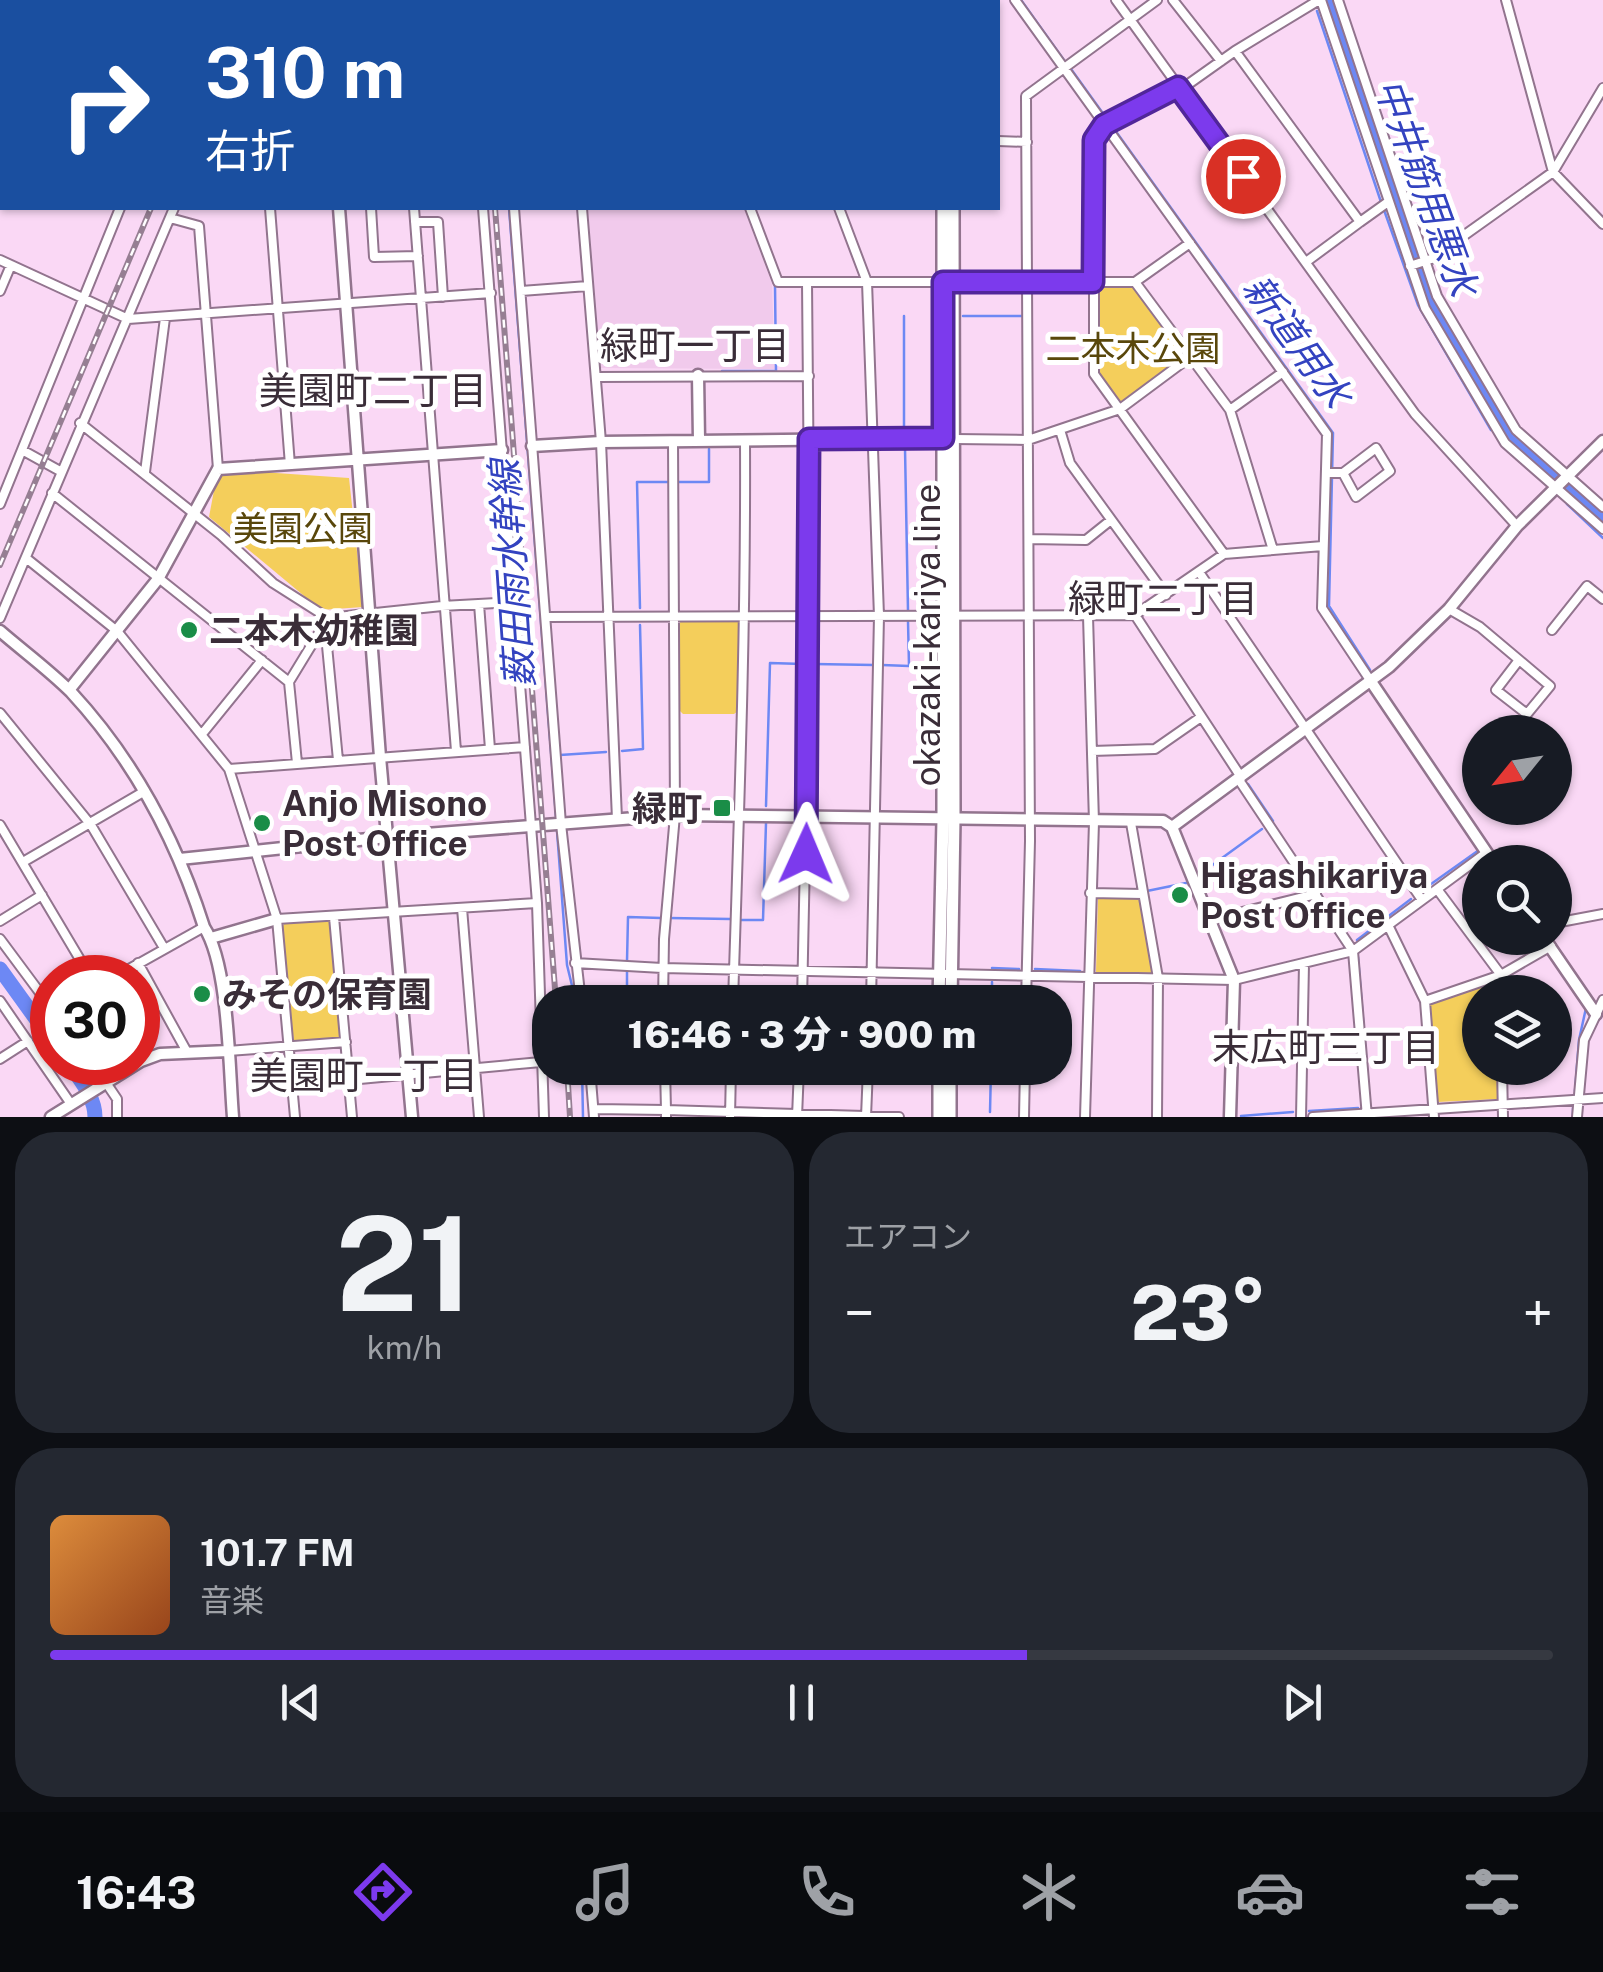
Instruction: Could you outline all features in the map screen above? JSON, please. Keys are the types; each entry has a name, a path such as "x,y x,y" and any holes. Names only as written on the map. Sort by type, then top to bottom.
{"main road":[{"name":"okazaki-kariya line","path":"943,210 948,282 949,819 943,985"},
{"name":"okazaki-kariya line","path":"948,282 954,210"},
{"name":"okazaki-kariya line","path":"945,973 947,985"},
{"path":"939,1085 939,1117"},
{"path":"950,1085 950,1117"}],"street":[{"path":"1015,0 1327,434 1333,473 1323,546 1322,608 1480,845"},
{"path":"1116,0 1416,414 1517,526"},
{"path":"1026,985 1030,820 1026,96 1156,0"},
{"path":"1172,0 1222,61"},
{"path":"1224,554 1094,374 1094,140 1104,125 1179,88 1320,0 1425,308 1498,433 1603,507"},
{"path":"1338,0 1437,296 1516,430 1603,529"},
{"path":"1506,0 1553,172 1603,224"},
{"path":"1235,51 1360,222"},
{"path":"1410,266 1425,261 1553,172 1603,88"},
{"path":"1000,141 1027,142"},
{"path":"1306,262 1388,202"},
{"path":"0,504 119,210"},
{"path":"0,618 173,210"},
{"path":"270,210 290,464"},
{"path":"339,210 380,756 412,1117"},
{"path":"371,210 374,257 418,256"},
{"path":"414,210 456,751"},
{"path":"483,210 537,903 540,985"},
{"path":"514,210 561,824 578,985"},
{"path":"582,210 601,442 616,819"},
{"path":"751,210 778,282 1135,282 1190,243"},
{"path":"840,210 867,282 879,616 872,985"},
{"path":"69,690 158,579 218,469 199,226 170,218"},
{"path":"415,222 438,222 443,297"},
{"path":"0,260 128,319 491,293"},
{"path":"0,290 11,265"},
{"path":"803,985 810,616 806,282"},
{"path":"1135,282 1230,410 1273,550"},
{"path":"520,291 588,286"},
{"path":"146,472 165,318"},
{"path":"532,446 699,440 1028,440 1120,410 1190,357"},
{"path":"1230,410 1283,372"},
{"path":"698,376 699,440"},
{"path":"597,377 810,376"},
{"path":"80,423 146,472 272,583 326,621 442,606 514,602"},
{"path":"1060,430 1070,463 1166,595"},
{"path":"734,985 736,814 746,616 745,440"},
{"path":"662,985 675,814 672,441"},
{"path":"1172,827 1372,682 1449,609 1517,526 1603,441"},
{"path":"1376,448 1390,471 1356,497 1333,473 1376,448"},
{"path":"22,450 60,471"},
{"path":"218,469 502,450"},
{"path":"52,493 290,682"},
{"path":"1029,539 1086,540 1111,520"},
{"path":"546,617 1135,616 1224,554 1323,546"},
{"path":"26,558 117,631 230,769 278,919 295,1117"},
{"path":"1198,572 1422,900"},
{"path":"1552,630 1587,586 1603,599"},
{"path":"480,604 490,750"},
{"path":"1449,609 1480,628 1519,660 1550,686 1526,714 1496,690 1519,660"},
{"path":"1086,1117 1094,822 1088,616"},
{"path":"1135,616 1353,951 1366,1116"},
{"path":"297,764 290,682 326,621"},
{"path":"326,621 338,760"},
{"path":"0,631 69,690 118,750 145,791 180,859 218,965 233,1117"},
{"path":"202,734 262,660"},
{"path":"0,713 92,825 164,948"},
{"path":"1092,751 1155,749 1202,717"},
{"path":"230,769 525,746"},
{"path":"23,862 145,791"},
{"path":"180,859 387,837 675,814 1163,821 1172,827 1234,980 1230,1117"},
{"path":"1132,822 1158,978 1157,1117"},
{"path":"0,825 77,955"},
{"path":"575,963 1234,980 1353,951 1462,874"},
{"path":"1437,888 1501,975 1536,955"},
{"path":"1090,894 1143,894"},
{"path":"1210,920 1316,894"},
{"path":"0,921 42,895"},
{"path":"211,938 278,919 537,903"},
{"path":"462,908 479,1117"},
{"path":"1572,919 1603,914"},
{"path":"334,917 352,1117"},
{"path":"1388,925 1426,1001 1434,1113"},
{"path":"152,955 204,927"},
{"path":"0,938 30,980"},
{"path":"1557,955 1596,1014"},
{"path":"1301,1117 1304,964"},
{"path":"1426,1001 1462,989"},
{"path":"1578,1117 1584,1040 1603,1000"},
{"path":"0,1001 28,1041 60,1111 101,1085"},
{"path":"160,1004 186,1052"},
{"path":"0,1059 28,1041"},
{"path":"160,1054 346,1042"},
{"path":"350,1080 532,1063"},
{"path":"108,1085 117,1099 117,1117"},
{"path":"543,1085 544,1117"},
{"path":"592,1085 594,1113 899,1117"},
{"path":"665,1085 666,1113"},
{"path":"730,1115 731,1085"},
{"path":"797,1116 798,1085"},
{"path":"866,1116 867,1085"},
{"path":"1024,1117 1025,1085"},
{"path":"1502,1085 1503,1117"},
{"path":"1313,1117 1434,1113 1603,1098"}],"shaded area":[{"path":"588,210 745,210 772,284 775,369 599,368"}],"green space":[{"name":"二本木公園","path":"1100,286 1134,288 1182,354 1182,358 1122,402 1098,373"},
{"name":"美園公園","path":"218,469 349,478 363,607 321,610 209,517"},
{"path":"739,621 738,711 734,714 683,714 679,710 678,624"},
{"path":"1098,897 1139,898 1154,973 1096,972"},
{"path":"285,923 332,923 341,1034 338,1038 294,1043 282,927"},
{"path":"1462,994 1462,1085 1498,1085 1498,1099 1438,1102 1430,1004"}],"waterway":[{"name":"新道用水","path":"1021,0 1066,63"},
{"name":"中井筋用悪水","path":"1329,0 1430,300 1507,431 1603,517"},
{"path":"1317,11 1381,202"},
{"name":"新道用水","path":"1071,69 1107,119"},
{"name":"新道用水","path":"1112,126 1333,433 1329,606 1370,670"},
{"name":"薮田雨水幹線","path":"509,210 556,816"},
{"path":"1384,210 1418,305 1491,430"},
{"path":"722,371 776,371 775,285"},
{"path":"904,316 904,431"},
{"path":"963,316 1023,316"},
{"path":"905,448 908,611"},
{"path":"678,482 709,482 709,449"},
{"path":"1524,465 1542,481"},
{"path":"640,608 637,482 669,482"},
{"path":"1567,504 1603,538"},
{"path":"882,665 909,666 908,621"},
{"path":"622,751 643,749 640,625"},
{"path":"766,806 770,663 803,664"},
{"path":"814,664 874,665"},
{"name":"新道用水","path":"1382,688 1412,733"},
{"path":"560,755 606,752"},
{"path":"1248,784 1273,821"},
{"path":"738,920 763,920 766,823"},
{"path":"1200,874 1262,829"},
{"name":"薮田雨水幹線","path":"557,831 572,985"},
{"path":"1424,889 1462,862"},
{"path":"1147,891 1186,883"},
{"path":"1357,940 1411,899"},
{"path":"627,961 628,917 661,918"},
{"path":"669,918 730,919"},
{"path":"1093,971 1094,953"},
{"path":"1358,957 1370,1107"},
{"path":"992,968 1019,969"},
{"path":"0,969 30,1011"},
{"path":"1035,969 1080,971"},
{"path":"627,970 627,985"},
{"name":"新道用水","path":"1574,991 1586,1008 1575,1091"},
{"path":"83,1085 95,1117"},
{"path":"582,1085 583,1117"},
{"path":"990,1112 991,1085"},
{"path":"1309,1111 1358,1108"},
{"name":"新道用水","path":"1573,1108 1573,1117"},
{"path":"1241,1116 1293,1112"}],"railway":[{"path":"0,565 150,210"},
{"path":"495,210 555,985"},
{"path":"568,1085 570,1117"}],"place":[{"name":"二本木幼稚園","path":"189,630"},
{"name":"緑町","path":"722,808"},
{"name":"Anjo Misono Post Office","path":"262,823"},
{"name":"Higashikariya Post Office","path":"1180,895"},
{"name":"みその保育園","path":"202,994"}],"district":[{"name":"緑町一丁目","path":"695,345"},
{"name":"美園町二丁目","path":"373,390"},
{"name":"緑町二丁目","path":"1163,598"},
{"name":"末広町三丁目","path":"1326,1047"},
{"name":"美園町一丁目","path":"364,1075"}],"route":[{"path":"806,854 809,439 943,438 943,282 1093,282 1094,140 1104,125 1178,87 1243,176"}]}
